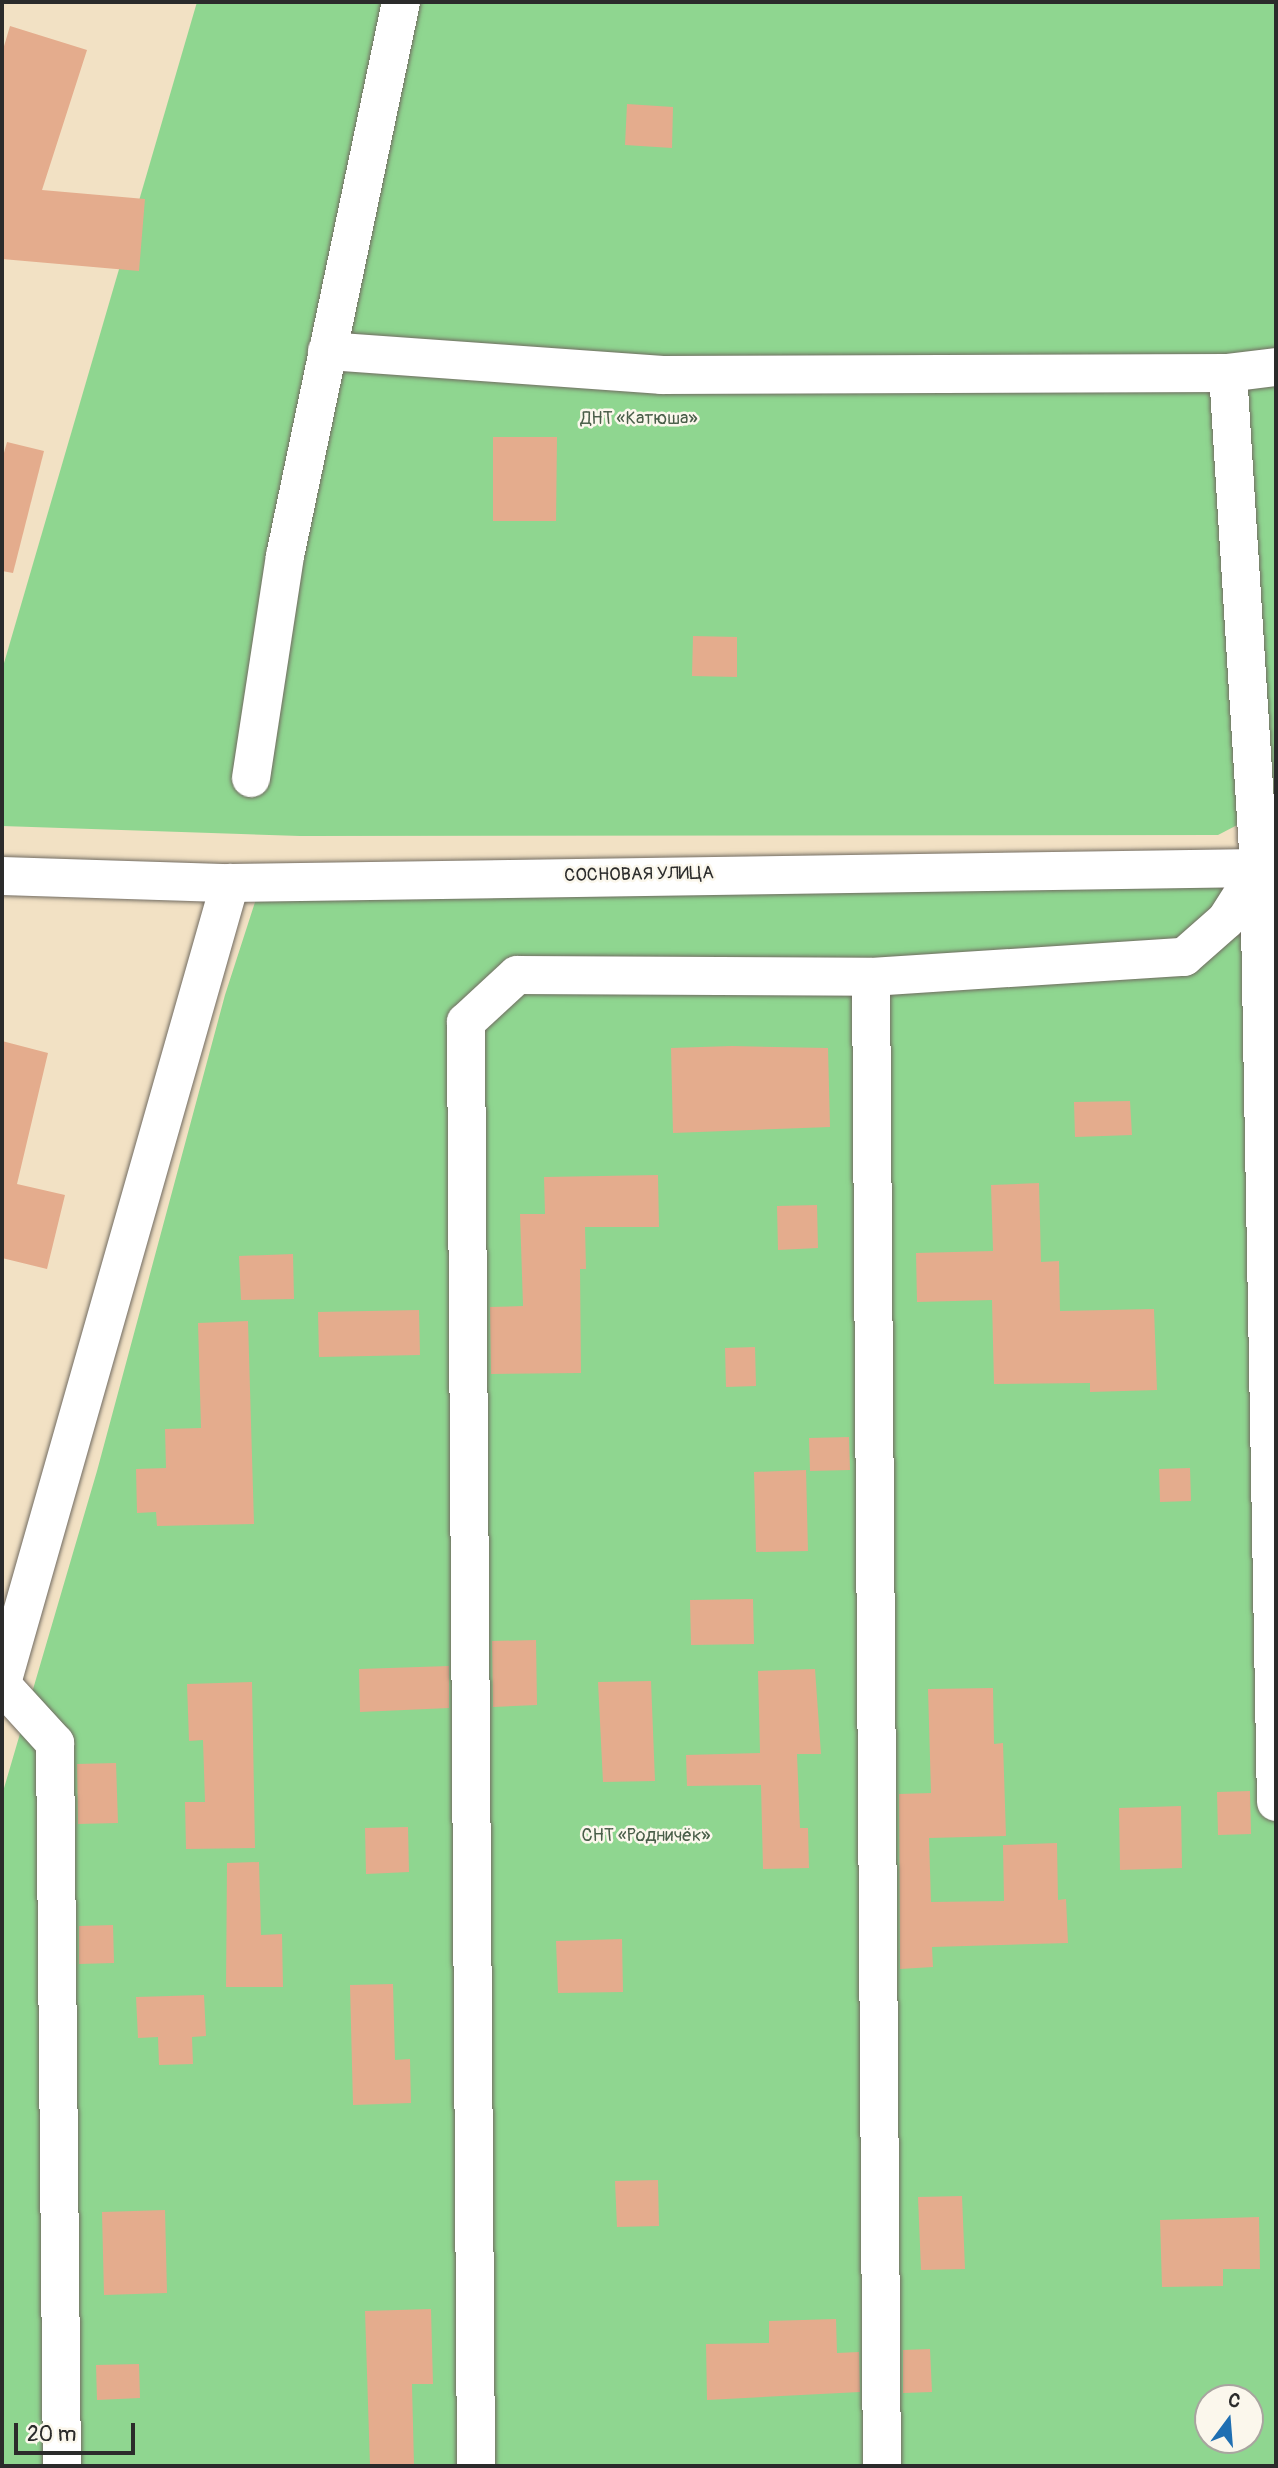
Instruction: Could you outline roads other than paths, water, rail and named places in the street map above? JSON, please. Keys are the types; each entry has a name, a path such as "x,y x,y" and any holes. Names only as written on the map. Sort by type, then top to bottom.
{"street":[{"path":"251,778 285,556 401,2"},
{"path":"327,351 662,375 1228,373 1276,367"},
{"path":"1228,373 1268,865 1276,1802"},
{"path":"476,2466 466,1022 517,975 871,977 1184,957 1226,920 1268,865"},
{"name":"СОСНОВАЯ УЛИЦА","path":"2,876 230,883 1268,865"},
{"path":"62,2466 55,1743 2,1684 230,883"},
{"path":"871,977 882,2466"}],"park label":[{"name":"ДНТ «Катюша»","path":"639,419"},
{"name":"СНТ «Родничёк»","path":"646,1836"}]}
